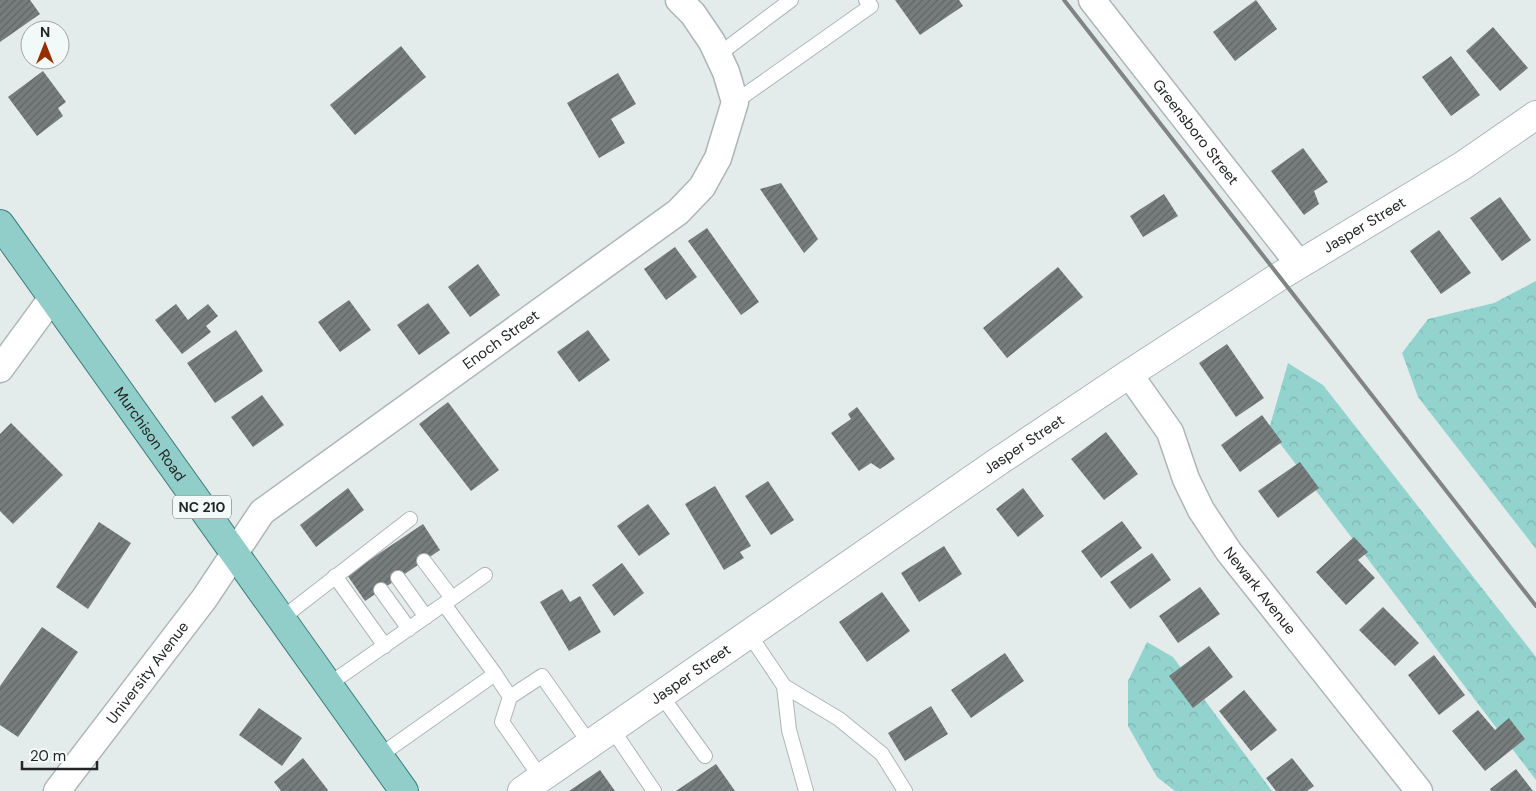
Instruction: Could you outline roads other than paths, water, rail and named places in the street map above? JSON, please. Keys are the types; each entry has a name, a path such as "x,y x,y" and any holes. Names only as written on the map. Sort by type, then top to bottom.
{"main road":[{"name":"Murchison Road","path":"0,224 404,791"}],"street":[{"path":"679,0 693,14 718,55 735,102"},
{"name":"Greensboro Street","path":"1092,0 1299,264"},
{"name":"Enoch Street","path":"234,552 262,512 678,212 702,187 718,158 735,102"},
{"name":"Jasper Street","path":"532,784 1129,374 1299,264 1462,166 1536,115"},
{"path":"0,369 52,298"},
{"name":"Newark Avenue","path":"1129,374 1170,432 1186,479 1197,502 1229,552 1419,791"},
{"name":"University Avenue","path":"57,791 204,599 234,552"}],"lane":[{"path":"718,55 791,0"},
{"path":"735,102 871,6 866,0"},
{"path":"281,619 335,576 361,562 405,527"},
{"path":"424,561 494,674 510,696"},
{"path":"328,685 485,575"},
{"path":"335,576 384,646"},
{"path":"398,578 426,617"},
{"path":"381,590 409,629"},
{"path":"749,634 784,686 839,719 882,754 905,791"},
{"path":"379,756 494,674"},
{"path":"532,784 502,722 510,696 542,676 590,744"},
{"path":"784,686 789,730 806,791"},
{"path":"661,695 705,756"},
{"path":"612,729 654,791"}],"railway":[{"path":"1064,0 1536,606"}]}
